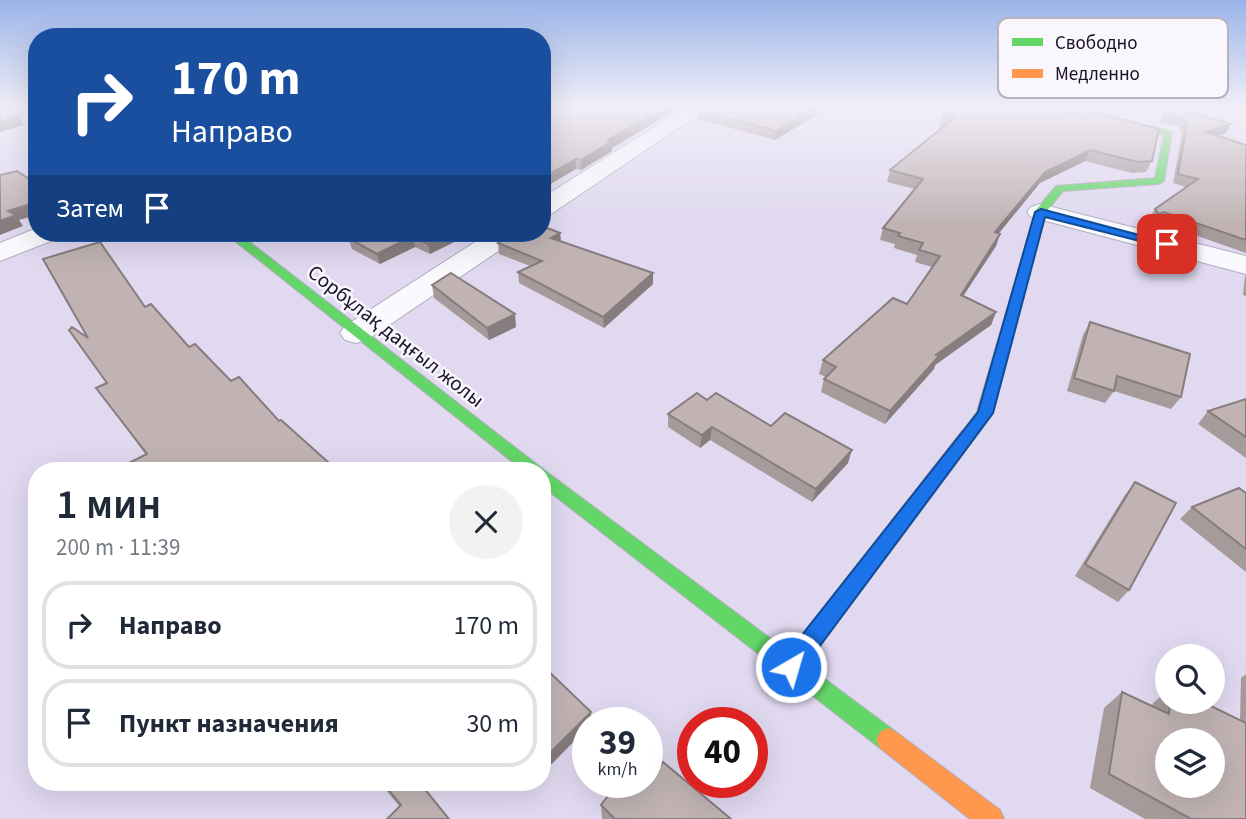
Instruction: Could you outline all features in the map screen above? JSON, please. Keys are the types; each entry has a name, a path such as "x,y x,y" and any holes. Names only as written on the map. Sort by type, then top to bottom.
{"street":[{"path":"551,203 639,146"},
{"path":"791,667 985,413 1041,212 1060,188 1159,181 1166,146"},
{"path":"1041,212 1246,265"},
{"path":"0,253 28,241"},
{"name":"Сорбұлақ даңғыл жолы","path":"242,242 524,462"},
{"path":"356,332 493,242"},
{"path":"551,483 991,819"}],"building":[{"path":"551,146 603,146 581,160 576,159 551,173"},
{"path":"919,146 1155,146 1152,161 1138,162 1090,150 1045,172 995,232 1000,234 961,295 996,312 936,355 939,356 890,411 824,379 836,367 823,360 893,298 907,304 940,256 919,250 923,243 898,236 900,233 883,228 923,179 890,170"},
{"path":"1183,146 1246,146 1246,240 1164,212 1159,214 1155,209 1198,179 1178,174"},
{"path":"17,171 28,178 28,205 8,211 16,215 0,221 0,175"},
{"path":"551,230 560,233 551,238"},
{"path":"551,238 653,273 603,317 518,272 542,261 498,243 551,242"},
{"path":"100,242 145,307 151,304 189,347 195,344 231,381 239,377 279,421 328,462 131,462 147,454 96,388 107,383 69,330 72,327 88,338 43,259"},
{"path":"355,242 401,242 377,254"},
{"path":"451,273 515,314 487,328 432,285"},
{"path":"1090,322 1190,354 1181,397 1117,376 1114,391 1074,378"},
{"path":"697,393 707,400 716,393 771,426 785,413 852,450 816,489 712,427 702,435 668,414"},
{"path":"1246,399 1246,437 1208,411"},
{"path":"1135,482 1176,503 1129,590 1085,564"},
{"path":"1239,488 1246,493 1246,549 1192,507"},
{"path":"551,674 586,707 572,707 572,731 551,752"},
{"path":"1122,692 1155,707 1155,714 1225,713 1246,723 1246,819 1191,819 1109,774"},
{"path":"663,762 677,774 677,798 706,798 731,819 615,819 601,805 606,798 663,798"},
{"path":"389,791 426,791 449,819 387,819 401,805"}],"traffic: fast":[{"path":"968,435 985,413 1040,212 1060,188 1159,181 1166,146"},
{"path":"243,242 524,462"},
{"path":"551,483 888,740"}],"traffic: slow":[{"path":"791,667 968,435"},
{"path":"888,740 991,819"}],"route":[{"path":"791,667 985,413 1041,212 1167,244"}]}
